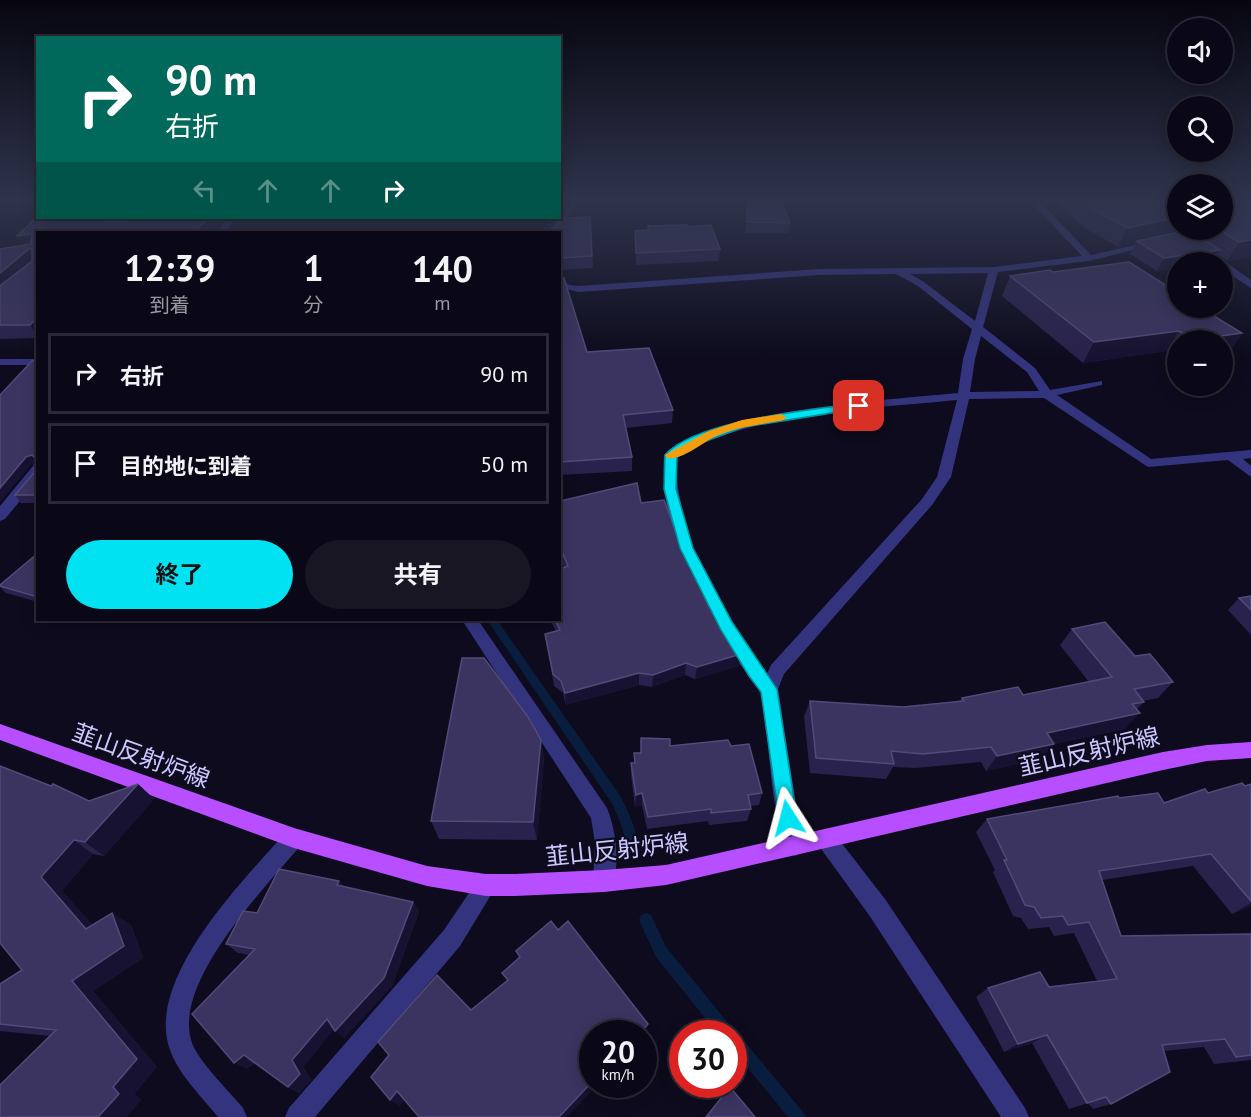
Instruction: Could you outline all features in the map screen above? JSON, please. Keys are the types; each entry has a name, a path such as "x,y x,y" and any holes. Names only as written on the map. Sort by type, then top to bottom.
{"main road":[{"name":"韮山反射炉線","path":"0,732 294,838 428,876 486,885 604,881 666,875 1163,761 1207,753 1251,750"}],"street":[{"path":"1084,253 1089,258"},
{"path":"561,284 567,288 578,289 819,273 994,270 1112,253"},
{"path":"795,846 788,818 769,689 777,670 927,502 944,477 964,396 969,359 994,270"},
{"path":"896,271 921,285 1031,370 1047,394 1148,463 1251,454"},
{"path":"1233,272 1251,285"},
{"path":"0,362 36,362"},
{"path":"769,689 754,672 726,626 687,548 670,489 671,455 696,440 742,424 838,408 964,396 1047,394 1098,384"},
{"path":"1231,456 1251,473"},
{"path":"0,516 36,471"},
{"path":"471,621 600,815 605,843 604,881"},
{"path":"234,1117 182,1048 177,1033 178,1007 187,978 207,944 294,838"},
{"path":"826,839 877,908 1016,1117"},
{"path":"298,1117 452,938 486,885"}],"building":[{"path":"0,253 24,253 0,273"},
{"path":"32,253 36,253 36,319 30,325 0,325 0,286 32,261"},
{"path":"561,253 592,253 592,256 561,258"},
{"path":"1156,253 1167,253 1167,258 1164,258"},
{"path":"1129,262 1167,286 1167,318 1217,318 1242,333 1233,334 1233,330 1167,330 1167,333 1094,342 1010,276 1050,270 1053,272"},
{"path":"561,276 564,278 587,352 649,348 673,410 623,415 632,457 561,462"},
{"path":"32,361 36,361 36,495 15,495 34,473 35,458 32,455 26,457 0,488 0,395"},
{"path":"637,483 641,503 664,500 682,548 709,607 711,606 741,654 697,667 686,663 653,675 639,673 565,693 561,681 553,674 545,634 560,630 556,621 561,621 561,569 568,566 561,549 561,501"},
{"path":"36,555 36,596 0,585"},
{"path":"1251,596 1251,610 1239,598"},
{"path":"1105,622 1135,656 1150,654 1173,682 1134,689 1144,702 1132,704 1140,713 1047,733 1054,744 997,756 991,747 923,754 891,751 894,764 816,758 810,701 903,707 964,701 962,698 1018,687 1023,695 1112,677 1072,629"},
{"path":"462,658 484,658 528,717 541,740 533,822 431,821"},
{"path":"641,738 670,739 670,746 728,740 731,746 749,744 762,793 748,795 751,809 711,813 711,809 648,817 642,793 636,795 631,763 635,763 634,753 641,753"},
{"path":"0,766 51,786 53,784 89,801 138,784 85,842 74,840 41,877 86,929 112,913 124,946 72,981 137,1059 113,1087 119,1094 98,1117 0,1117 0,1085 56,1030 0,1024 0,984 22,970 0,943"},
{"path":"1242,783 1245,786 1251,784 1251,901 1211,854 1099,871 1121,936 1251,934 1251,1055 1236,1057 1225,1039 1162,1045 1170,1072 1111,1104 1106,1097 1087,1103 1047,1035 1018,1044 988,988 1040,972 1049,987 1117,979 1089,922 1068,925 1063,916 1041,918 1034,907 1025,905 987,819 1118,796 1119,798 1158,793 1164,803 1205,789 1208,793"},
{"path":"279,869 339,881 337,885 413,902 384,978 335,1031 327,1019 292,1060 300,1074 288,1087 244,1055 234,1063 192,1014 255,949 226,944 243,911 257,913"},
{"path":"551,921 558,930 568,921 645,1020 579,1020 579,1096 559,1117 419,1117 397,1091 390,1100 371,1077 389,1055 378,1042 437,975 471,1010 508,980 502,973 520,957 516,951"},
{"path":"721,1098 739,1098 755,1117 706,1117"}],"waterway":[{"path":"493,621 617,801 631,840"},
{"path":"646,920 661,952 717,1020"},
{"path":"747,1056 798,1117"}],"slow traffic":[{"path":"671,455 713,433 742,424 781,417"}],"route":[{"path":"788,818 769,689 754,672 726,626 687,548 670,489 671,455 696,440 742,424 859,406"}]}
